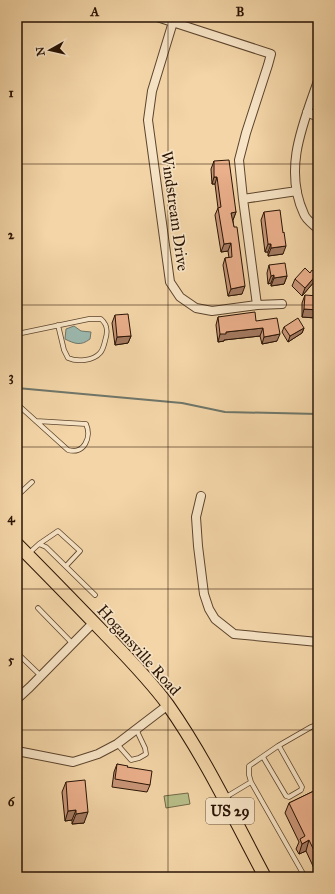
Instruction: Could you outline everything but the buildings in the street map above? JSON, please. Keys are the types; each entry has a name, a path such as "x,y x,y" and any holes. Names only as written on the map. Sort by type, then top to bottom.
{"main road":[{"name":"Hogansville Road","path":"17,544 140,670 168,705 194,745 224,798 265,877"}],"street":[{"path":"157,17 271,54 239,160 257,305"},
{"name":"Windstream Drive","path":"173,22 152,91 148,120 170,282 180,297 196,308 212,311 257,305 282,304"},
{"path":"318,81 307,112 296,152 294,184 304,215 318,229"},
{"path":"307,112 318,117"},
{"path":"243,199 296,192"},
{"path":"200,496 196,517 198,546 204,594 209,609 215,619 234,634 318,642"},
{"path":"17,699 41,677 94,622"},
{"path":"17,751 73,762 98,754 117,744 168,705"}],"lane":[{"path":"17,334 89,319 101,319 106,324 107,334 101,352 96,357 84,360 74,361 68,358 64,350 58,326"},
{"path":"17,404 68,450 74,452 82,449 87,440 89,430 86,424 36,421"},
{"path":"17,496 32,482"},
{"path":"28,554 58,530 80,551 66,566"},
{"path":"39,544 46,548 66,566 95,595"},
{"path":"38,608 73,644"},
{"path":"17,654 41,677"},
{"path":"305,877 251,782 249,766 279,746 318,724"},
{"path":"117,744 131,760 146,754 145,748 136,729"},
{"path":"263,756 286,796 289,797 301,790 302,788 279,746"},
{"path":"318,757 318,764"},
{"path":"224,798 251,782"}],"green space":[{"path":"188,793 190,804 166,808 164,796"}],"water":[{"path":"74,326 81,331 91,332 90,339 84,343 78,344 65,339 66,329"}],"waterway":[{"path":"17,388 182,403 225,412 318,414"}]}
